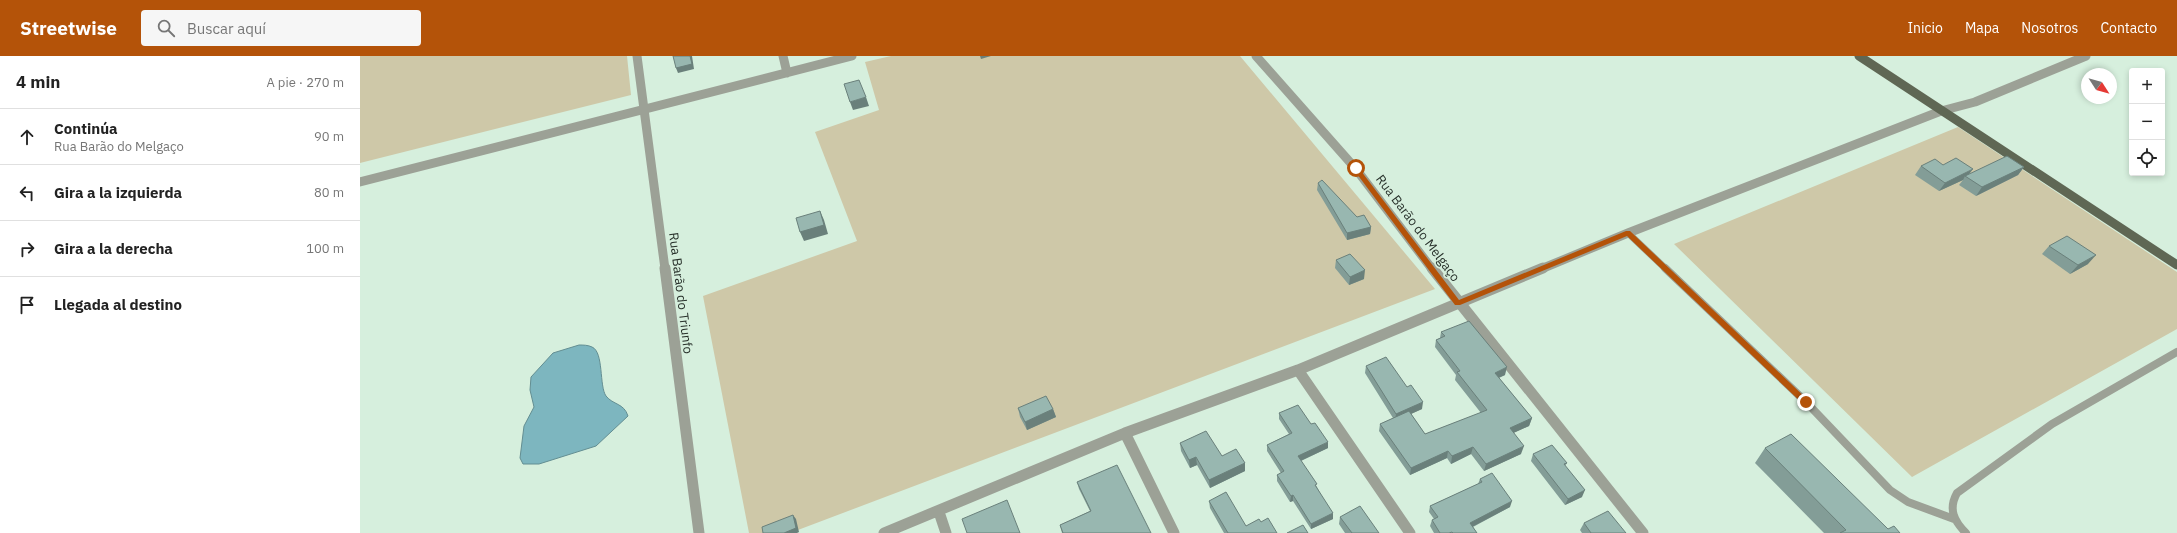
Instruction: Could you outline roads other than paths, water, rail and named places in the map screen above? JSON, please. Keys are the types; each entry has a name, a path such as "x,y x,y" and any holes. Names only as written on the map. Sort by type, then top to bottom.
{"main road":[{"path":"1859,56 2177,265"}],"street":[{"name":"Rua Barão do Triunfo","path":"637,56 699,533"},
{"path":"783,56 787,73"},
{"path":"360,182 852,56"},
{"name":"Rua Barão do Melgaço","path":"1256,56 1356,168 1458,303 1643,533"},
{"path":"884,533 939,512 1125,434 1298,370 1628,233 1941,110 1975,102 2086,56"},
{"path":"1298,370 1410,533"},
{"path":"1125,434 1174,533"},
{"path":"939,512 946,533"}],"lane":[{"path":"1628,233 1806,402 1890,490 1908,502 1954,519"},
{"path":"1966,533 1954,519 1952,512 1952,501 1957,493 2052,424 2177,352"}],"water":[{"path":"579,345 589,346 596,350 600,362 606,396 621,406 628,416 596,446 539,464 523,464 520,458 524,426 534,407 530,390 531,377 553,353"}]}
